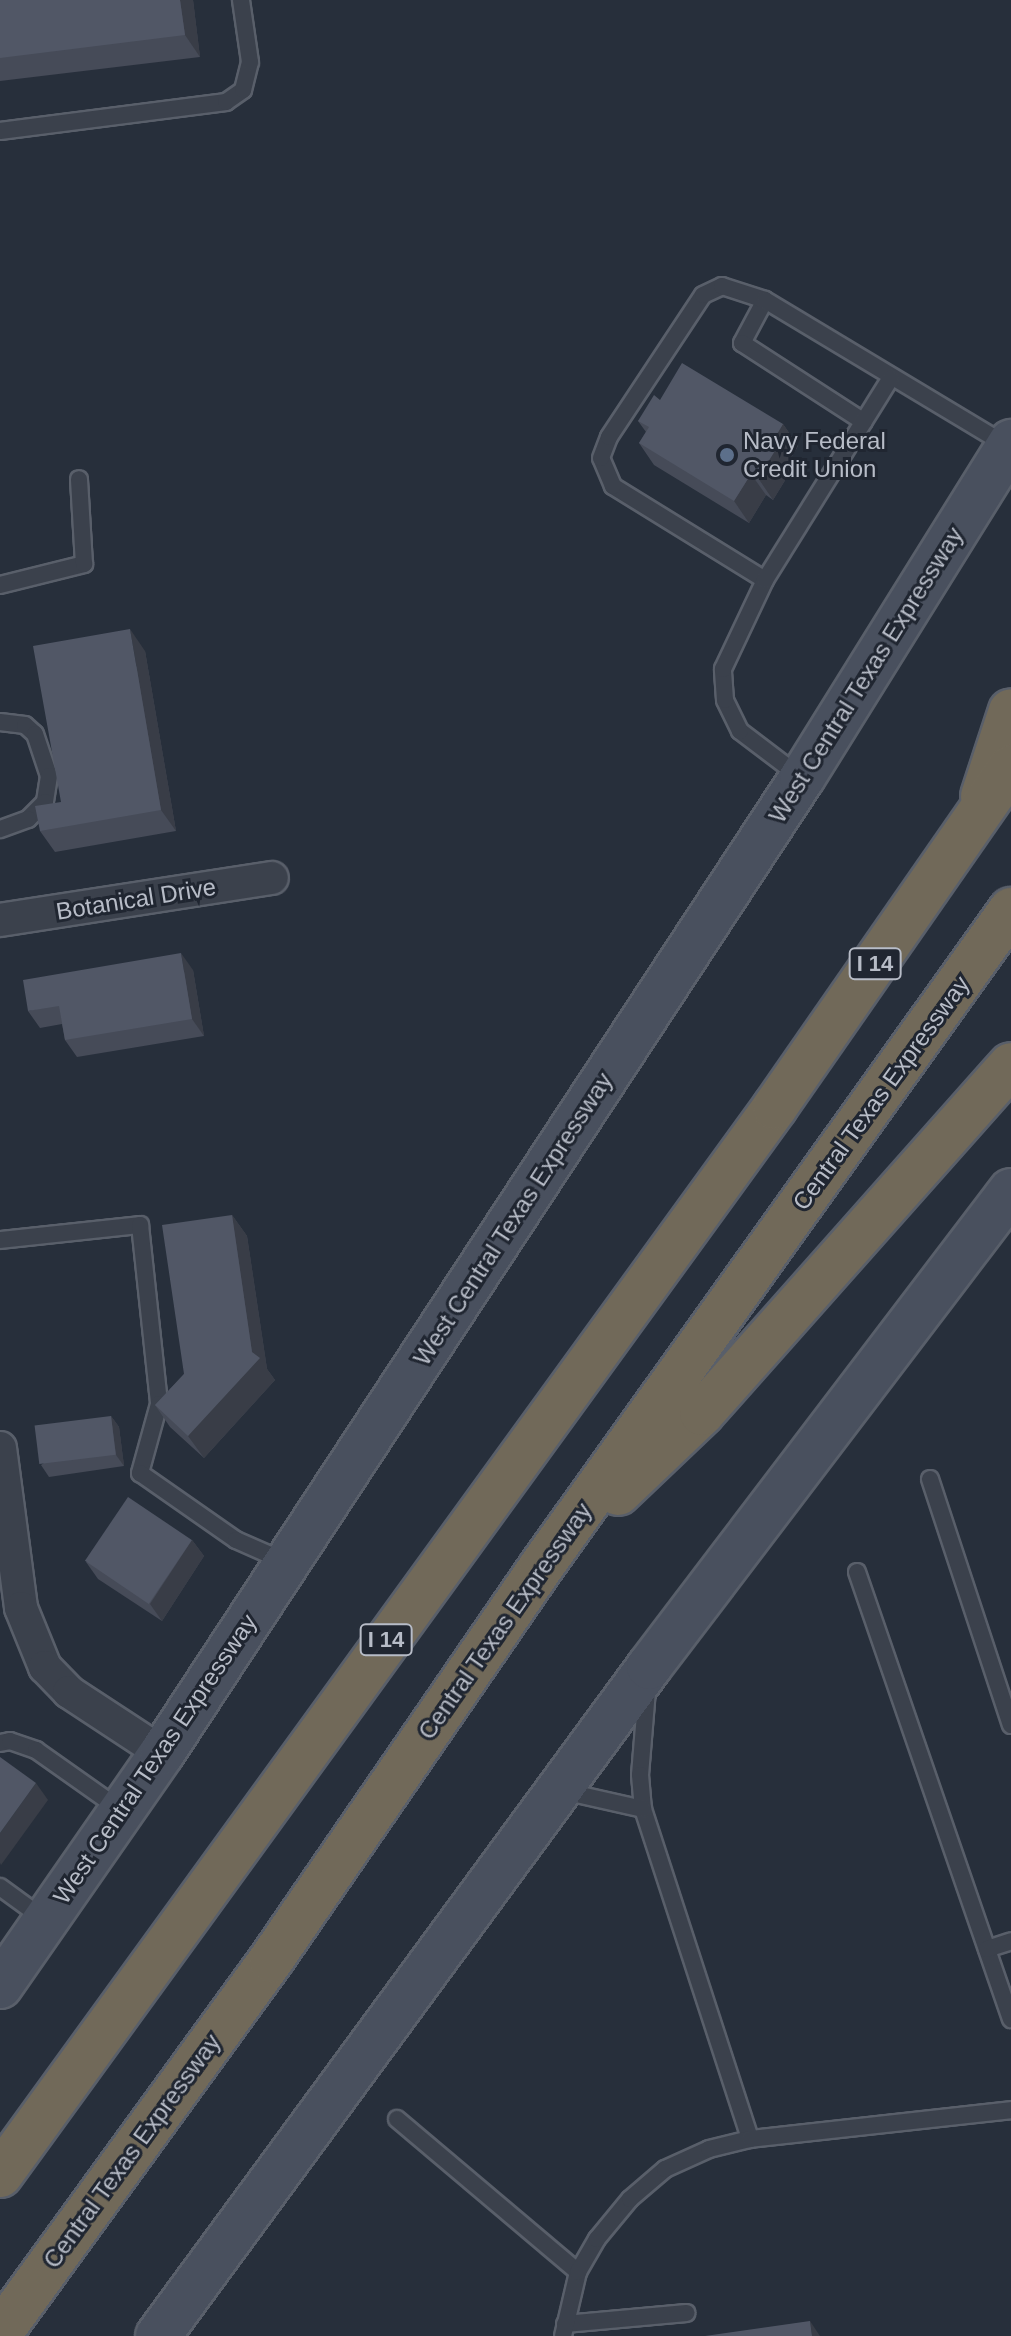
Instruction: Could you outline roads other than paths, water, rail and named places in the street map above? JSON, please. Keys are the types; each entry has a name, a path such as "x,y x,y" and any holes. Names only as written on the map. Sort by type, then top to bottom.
{"highway":[{"path":"976,821 1011,711"},
{"name":"I 14","path":"0,2175 766,1120 1011,767"},
{"name":"Central Texas Expressway","path":"0,2333 271,1960 541,1567 1011,910"},
{"path":"541,1567 702,1413 1011,1065"}],"main road":[{"name":"West Central Texas Expressway","path":"0,1986 162,1753 802,778 1010,444"},
{"path":"158,2336 649,1667 1011,1191"}],"street":[{"name":"Botanical Drive","path":"0,920 272,878"},
{"path":"0,1448 8,1564 21,1608 45,1667 69,1692 162,1753"}],"lane":[{"path":"0,131 226,102 243,90 250,62 241,0"},
{"path":"765,580 613,486 601,458 609,437 703,295 722,286 765,300 890,379 1010,444"},
{"path":"765,300 742,343 864,422"},
{"path":"802,778 740,731 725,700 723,669 765,580 890,379"},
{"path":"0,585 84,564 79,479"},
{"path":"0,722 25,725 35,734 49,776 45,802 28,819 0,829"},
{"path":"0,1240 140,1225 159,1404 140,1473 236,1540 288,1562"},
{"path":"930,1479 1011,1725"},
{"path":"857,1572 1011,2019"},
{"path":"649,1667 640,1775 643,1809 750,2139"},
{"path":"0,1743 10,1741 36,1750 122,1811"},
{"path":"558,1790 643,1809"},
{"path":"0,1887 46,1920"},
{"path":"987,1949 1011,1941"},
{"path":"687,2313 564,2330 578,2272 630,2199 665,2169 709,2149 750,2139 1011,2110"},
{"path":"397,2119 578,2272"}],"place":[{"name":"Navy Federal Credit Union","path":"727,455"}]}
